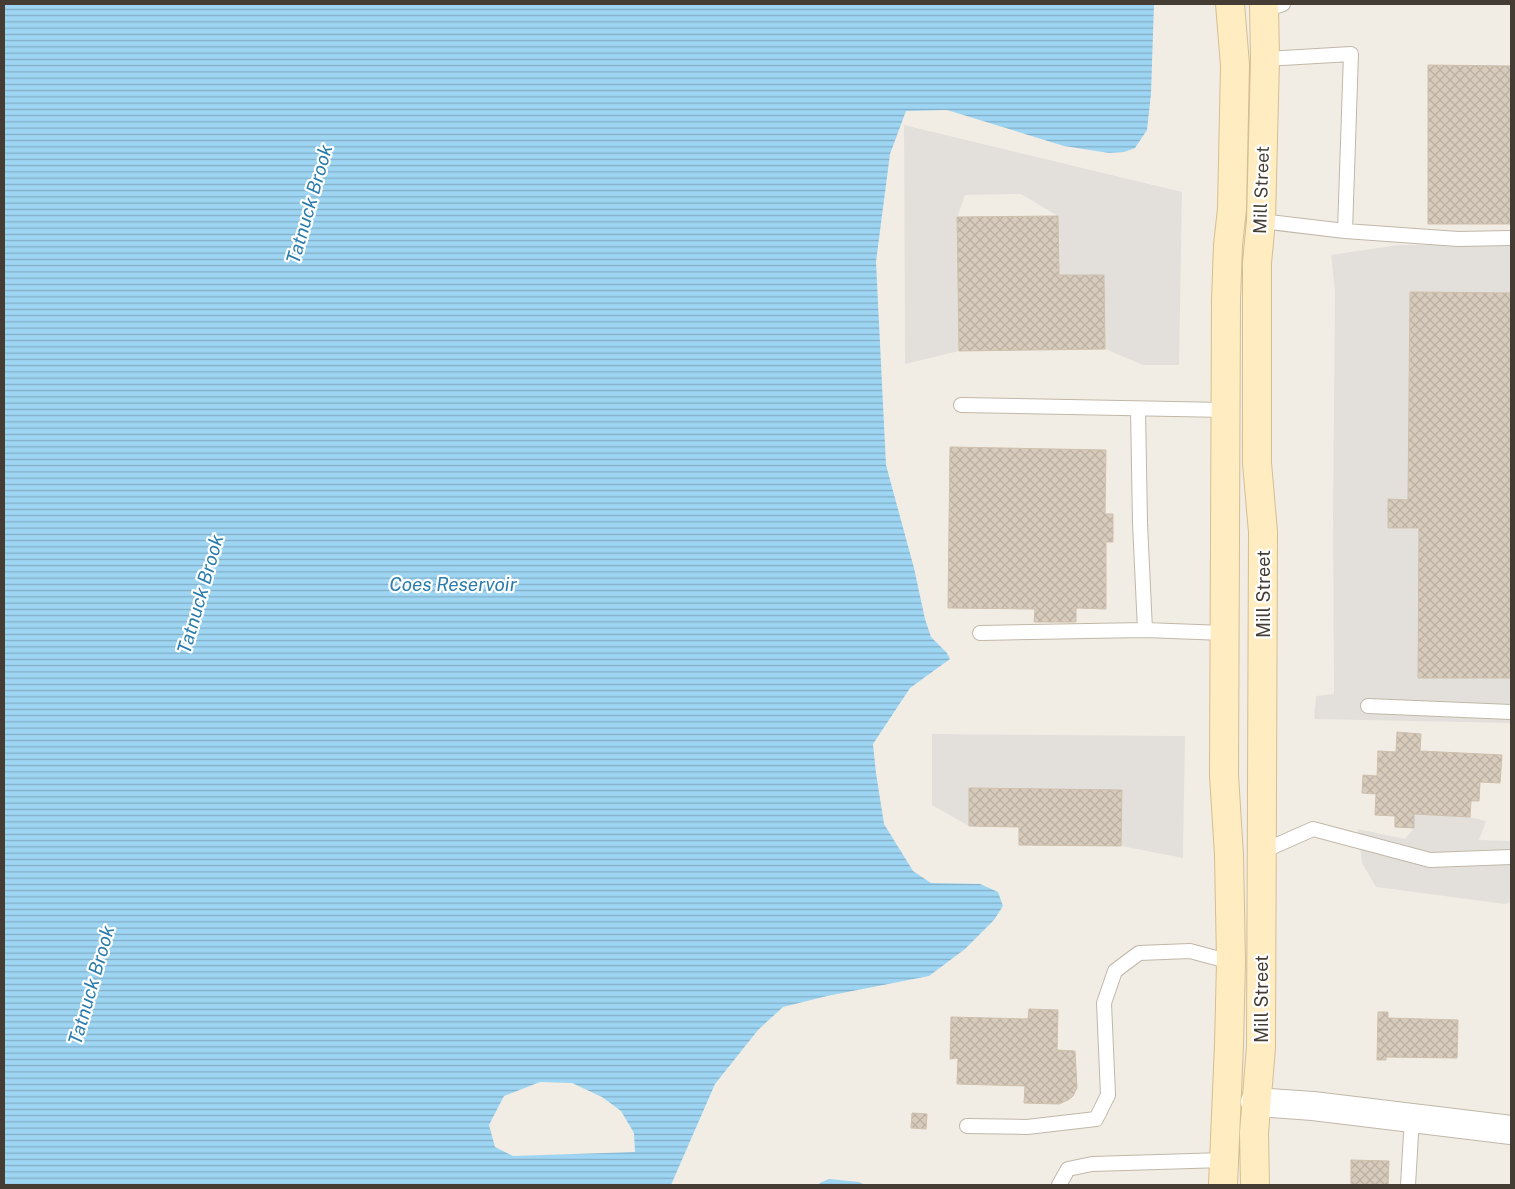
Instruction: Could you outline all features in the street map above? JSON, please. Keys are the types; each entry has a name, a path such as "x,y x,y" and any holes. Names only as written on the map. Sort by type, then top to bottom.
{"main road":[{"name":"Mill Street","path":"1224,1173 1231,962 1229,855 1224,775 1228,245 1232,209 1235,65 1230,4"},
{"name":"Mill Street","path":"1255,1185 1255,1102 1261,1047 1263,532 1257,463 1256,263 1261,221 1265,59 1271,6"},
{"path":"1228,245 1256,263"},
{"path":"1227,1100 1255,1102"}],"street":[{"path":"1255,1102 1313,1106 1511,1130"}],"lane":[{"path":"1265,59 1351,54 1345,231"},
{"path":"1261,221 1345,231 1458,239 1511,238"},
{"path":"961,405 1226,410"},
{"path":"1138,409 1140,523 1145,630"},
{"path":"980,633 1145,630 1224,633"},
{"path":"1368,706 1511,712"},
{"path":"1261,852 1313,829 1430,860 1511,857"},
{"path":"967,1126 1027,1127 1096,1119 1108,1095 1104,1003 1115,971 1139,954 1190,951 1231,962"},
{"path":"1408,1185 1412,1118"},
{"path":"1059,1185 1068,1169 1092,1164 1224,1173"}],"shaded area":[{"path":"904,125 1182,192 1179,365 1143,365 1105,349 1104,275 1059,275 1058,216 1021,194 965,195 957,218 959,351 905,364"},
{"path":"1398,245 1511,245 1511,293 1410,292 1408,500 1388,500 1388,527 1419,528 1418,677 1511,678 1511,723 1314,719 1316,696 1334,694 1335,291 1331,255"},
{"path":"932,734 1185,736 1183,858 1121,846 1122,791 969,826 932,805"},
{"path":"1414,814 1470,817 1486,821 1479,840 1511,841 1511,902 1505,904 1376,887 1362,863 1358,829 1405,839 1414,828"}],"water":[{"name":"Coes Reservoir","path":"4,4 1154,4 1151,94 1147,130 1135,148 1124,152 1109,153 1064,146 947,110 906,111 890,154 876,262 886,465 914,568 925,619 931,637 947,653 950,659 910,688 873,744 876,773 884,824 913,871 931,883 980,884 998,892 1003,906 994,920 965,949 929,976 827,996 783,1007 758,1030 715,1084 671,1185 4,1185","holes":["540,1082 572,1083 602,1097 621,1111 634,1133 635,1152 513,1156 495,1147 489,1125 504,1096"]},
{"path":"829,1179 859,1182 865,1185 818,1185"}],"building":[{"path":"1428,65 1511,66 1511,224 1428,224"},
{"path":"1058,216 1059,275 1104,275 1105,349 959,351 957,217"},
{"path":"1410,292 1511,293 1511,678 1418,678 1419,528 1388,528 1388,499 1408,500"},
{"path":"950,447 1106,450 1105,514 1113,514 1113,542 1106,542 1106,609 1076,608 1076,622 1034,622 1035,609 948,608"},
{"path":"1397,732 1421,734 1420,751 1502,755 1500,783 1480,782 1479,801 1471,801 1470,817 1414,814 1414,828 1395,827 1395,816 1375,815 1376,794 1362,793 1363,775 1377,776 1378,751 1396,752"},
{"path":"969,788 1122,790 1121,846 1019,845 1019,827 969,826"},
{"path":"1029,1009 1058,1010 1057,1050 1075,1051 1077,1088 1073,1096 1059,1104 1024,1103 1025,1086 957,1084 958,1058 950,1059 951,1017 1028,1019"},
{"path":"1378,1012 1388,1012 1388,1018 1458,1020 1457,1058 1386,1057 1386,1060 1377,1060"},
{"path":"912,1113 927,1114 926,1129 911,1128"},
{"path":"1351,1160 1389,1161 1388,1185 1351,1185"}],"water label":[{"name":"Tatnuck Brook","path":"309,204"},
{"name":"Tatnuck Brook","path":"200,594"},
{"name":"Tatnuck Brook","path":"91,985"}]}
